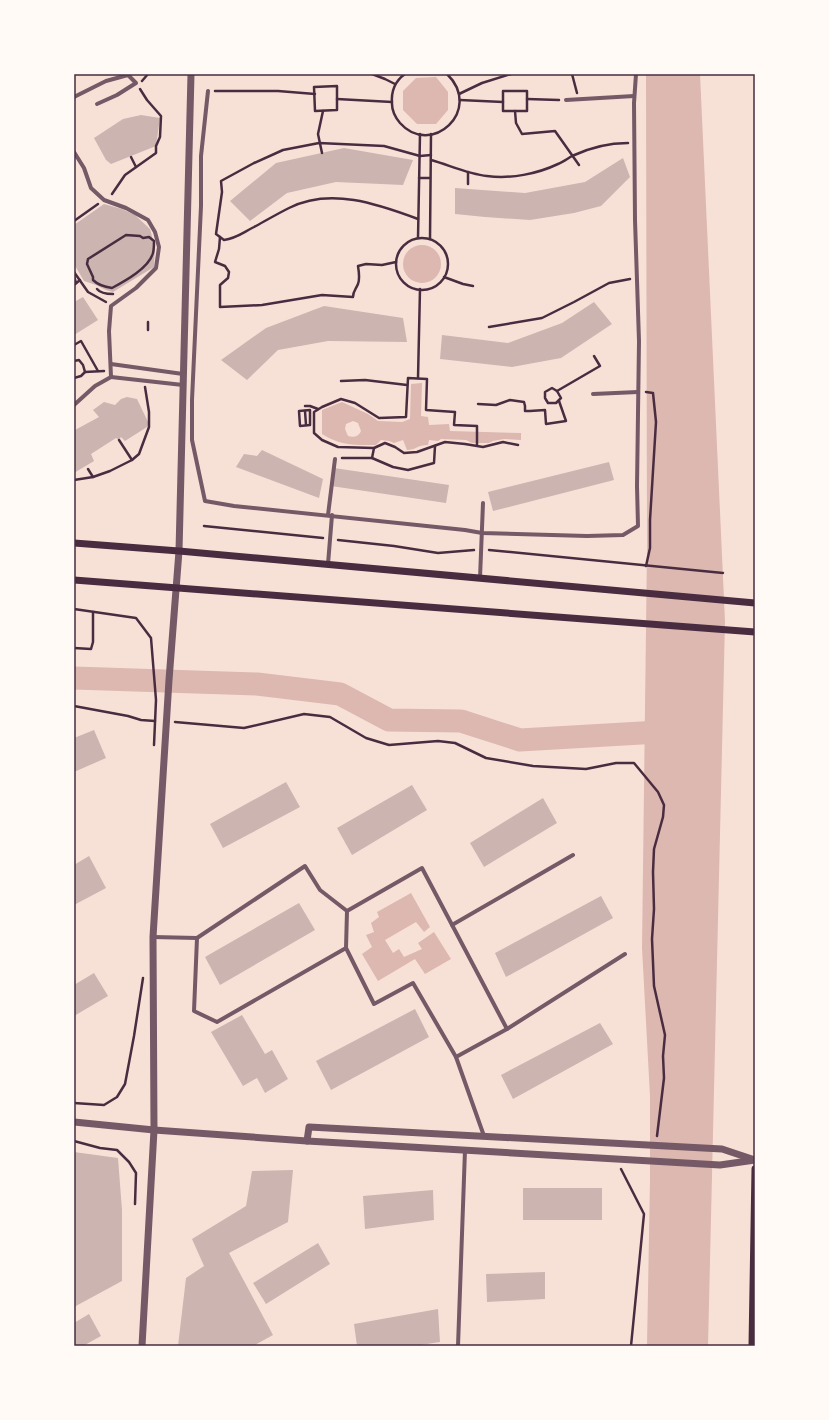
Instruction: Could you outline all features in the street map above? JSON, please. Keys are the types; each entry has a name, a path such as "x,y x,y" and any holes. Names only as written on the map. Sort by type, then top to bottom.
{"main road":[{"path":"74,543 328,564 755,603"},
{"path":"74,580 646,625 755,632"},
{"path":"752,1346 755,1169"}],"street":[{"path":"142,1346 154,1130 153,937 166,722 179,551 191,74"},
{"path":"208,91 201,156 201,206 192,400 192,440 205,501 234,506 330,515 482,533 609,536 623,535 638,526 637,486 639,341 636,278 634,143 634,96 636,74"},
{"path":"74,97 106,81 128,75 136,83 117,95 97,104"},
{"path":"566,100 634,96"},
{"path":"74,152 84,168 91,188 104,200 126,208 148,220 155,232 159,247 156,268 136,288 111,306 109,331 111,376"},
{"path":"111,364 183,374"},
{"path":"74,405 95,386 111,376 183,385"},
{"path":"593,394 638,392"},
{"path":"328,564 330,515 335,459"},
{"path":"480,578 483,503"},
{"path":"452,925 573,855"},
{"path":"153,937 197,938 305,866 320,890 347,911"},
{"path":"347,911 422,868 507,1029"},
{"path":"347,911 346,948 374,1004 413,983 456,1057 484,1136"},
{"path":"197,938 194,1011 218,1022 346,948"},
{"path":"456,1057 507,1029 625,954"},
{"path":"74,1122 154,1130 307,1141 720,1165 755,1160"},
{"path":"307,1141 309,1127 722,1149 755,1160"},
{"path":"458,1346 466,1150"}],"path":[{"path":"372,74 385,78 395,84"},
{"path":"405,74 395,84 391,96 392,108 396,118 404,128 420,134 436,133 446,128 454,120 458,111 460,100 458,89 453,80 446,74"},
{"path":"459,94 482,83 511,74"},
{"path":"572,74 577,93 586,99"},
{"path":"74,216 75,220 114,193 125,175 156,153 156,146 160,137 161,116 147,100 136,83"},
{"path":"337,86 337,99 337,110 315,111 314,87 337,86"},
{"path":"208,91 278,91 315,94"},
{"path":"503,91 527,91 527,100 526,111 503,111 503,91"},
{"path":"337,99 392,102"},
{"path":"460,100 503,102"},
{"path":"527,100 566,100"},
{"path":"322,153 318,134 323,111"},
{"path":"515,111 516,123 522,134 556,131 579,165"},
{"path":"418,238 420,134"},
{"path":"430,239 431,134"},
{"path":"418,219 384,206 356,200 312,200 290,208 252,227 234,239 224,240 216,234 222,192 221,182 254,163 283,150 320,143 384,146 420,156 430,156"},
{"path":"431,160 468,172 486,176 503,177 542,170 559,164 572,156 601,146 619,143 634,143"},
{"path":"130,157 136,167"},
{"path":"468,172 468,184"},
{"path":"419,178 430,178"},
{"path":"126,235 140,236 143,238 149,237 154,240 153,254 149,262 137,272 112,288 96,283 93,280 87,264 88,260 126,235"},
{"path":"220,237 219,249 215,262 225,266 229,272 228,278 220,285 220,307 262,305 322,295 353,297 353,291 358,283 358,266 366,264 382,265 396,262"},
{"path":"418,238 430,239 438,243 443,249 447,257 448,266 444,277 440,282 432,287 415,289 400,279 396,262 398,254 402,246 410,241 418,238"},
{"path":"74,272 88,292 102,298 111,306"},
{"path":"74,276 75,284"},
{"path":"444,277 473,286"},
{"path":"489,326 542,318 609,283 636,278"},
{"path":"75,284 80,280"},
{"path":"97,289 108,294 115,294"},
{"path":"418,378 420,289"},
{"path":"148,322 148,330"},
{"path":"74,345 81,341 98,370"},
{"path":"557,391 600,366 594,356"},
{"path":"74,361 79,360 83,365 85,372"},
{"path":"74,378 81,376 85,372 98,370 111,371"},
{"path":"477,446 477,426 454,425 455,412 426,410 427,379 408,378 406,417 379,418 355,403 340,399 314,412 314,433 322,440 338,447 374,448 385,443 404,453 417,452 445,442 483,447 503,442 518,445"},
{"path":"341,381 365,380 407,385"},
{"path":"74,480 93,477 110,471 132,460 140,454 149,427 149,412 145,381"},
{"path":"478,404 496,405 510,400 524,402 525,410 530,412 545,410 546,424 550,424 566,422 557,391 552,388 545,392 545,398 548,403 556,403 559,401"},
{"path":"646,566 650,548 650,520 656,422 653,392"},
{"path":"305,406 318,409"},
{"path":"305,410 306,425"},
{"path":"310,424 310,410 299,411 300,426 310,424 314,426"},
{"path":"299,418 311,418"},
{"path":"119,440 132,460"},
{"path":"140,442 144,440"},
{"path":"335,459 372,458 393,467 408,470 434,463 435,446"},
{"path":"372,458 374,448"},
{"path":"88,469 93,477"},
{"path":"204,526 394,546 438,553 481,549 723,573"},
{"path":"74,609 136,618 151,638 156,700 154,752"},
{"path":"74,648 91,649 93,642 93,612"},
{"path":"74,706 128,716 141,720 155,721"},
{"path":"166,722 244,728 304,714 330,717 366,738 389,745 438,741 455,743 486,758 533,766 586,769 616,763 634,763 658,792 664,805 663,817 654,849 653,872 654,909 652,939 654,986 665,1035 663,1056 664,1078 655,1145"},
{"path":"74,1103 104,1105 117,1097 125,1084 134,1036 143,972"},
{"path":"74,1141 100,1148 117,1150 130,1162 136,1174 135,1204"},
{"path":"616,1159 644,1214 631,1346"}],"shaded area":[{"path":"646,74 700,74 725,621 708,1346 647,1346 650,1096 642,948 647,549"},
{"path":"436,77 448,92 448,110 436,124 417,124 403,110 403,91 416,78"},
{"path":"418,245 426,245 436,250 440,257 440,271 436,278 426,283 418,283 408,278 406,275 403,268 403,260 408,250 411,248"},
{"path":"422,383 421,416 428,417 429,425 449,424 450,431 521,433 521,440 504,439 489,443 472,443 466,440 429,440 428,445 407,450 403,440 394,443 381,440 376,445 354,445 335,441 322,434 322,410 342,402 368,414 378,421 402,422 410,419 411,384","holes":["353,421 358,423 361,431 360,433 354,437 348,436 345,429 346,424"]},
{"path":"411,893 430,927 424,932 416,922 385,940 393,953 399,949 404,957 422,949 418,943 434,932 451,959 425,974 415,959 378,981 362,954 372,947 366,935 374,932 371,923 379,917 377,912"}],"building":[{"path":"141,115 160,118 156,146 111,164 106,160 94,138 123,119"},
{"path":"344,148 413,160 403,185 336,182 287,193 250,221 230,201 276,163"},
{"path":"623,158 630,177 601,206 574,213 530,220 455,214 455,188 525,193 585,182"},
{"path":"104,204 122,209 135,215 150,229 155,247 154,267 113,292 84,281 74,264 74,225"},
{"path":"83,297 98,320 74,335 74,302"},
{"path":"594,302 612,324 561,358 512,367 440,359 442,335 508,343 562,323"},
{"path":"324,306 403,318 407,342 328,341 278,350 247,380 221,360 266,328"},
{"path":"127,397 137,399 149,424 147,427 125,441 121,437 119,440 116,438 91,454 94,461 74,473 75,430 99,417 93,410 104,402 115,405 121,399"},
{"path":"262,450 323,479 319,498 236,467 244,454 257,456"},
{"path":"609,462 614,480 493,511 488,492"},
{"path":"334,468 449,485 446,503 331,486"},
{"path":"94,730 106,758 74,772 74,738"},
{"path":"286,782 300,807 223,848 210,824"},
{"path":"412,785 427,810 352,855 337,828"},
{"path":"543,798 557,823 484,867 470,843"},
{"path":"89,856 106,888 74,905 74,865"},
{"path":"601,896 613,918 506,977 495,953"},
{"path":"299,903 315,930 220,985 205,957"},
{"path":"94,973 108,996 74,1016 74,985"},
{"path":"415,1009 429,1037 331,1090 316,1061"},
{"path":"242,1015 265,1054 272,1050 288,1079 265,1093 257,1078 243,1086 211,1032"},
{"path":"600,1023 613,1044 513,1099 501,1075"},
{"path":"74,1152 118,1158 122,1210 122,1281 74,1307"},
{"path":"293,1170 288,1222 229,1253 273,1335 253,1346 178,1346 186,1278 204,1266 192,1239 246,1206 252,1171"},
{"path":"523,1188 602,1188 602,1220 523,1220"},
{"path":"433,1190 434,1220 365,1229 363,1196"},
{"path":"318,1243 330,1264 266,1304 253,1283"},
{"path":"545,1272 545,1299 487,1302 486,1274"},
{"path":"438,1309 440,1342 414,1346 357,1346 354,1324"},
{"path":"89,1314 101,1336 83,1346 74,1346 74,1323"}],"waterway":[{"path":"74,678 257,684 340,694 389,720 461,721 520,740 676,731"}]}
